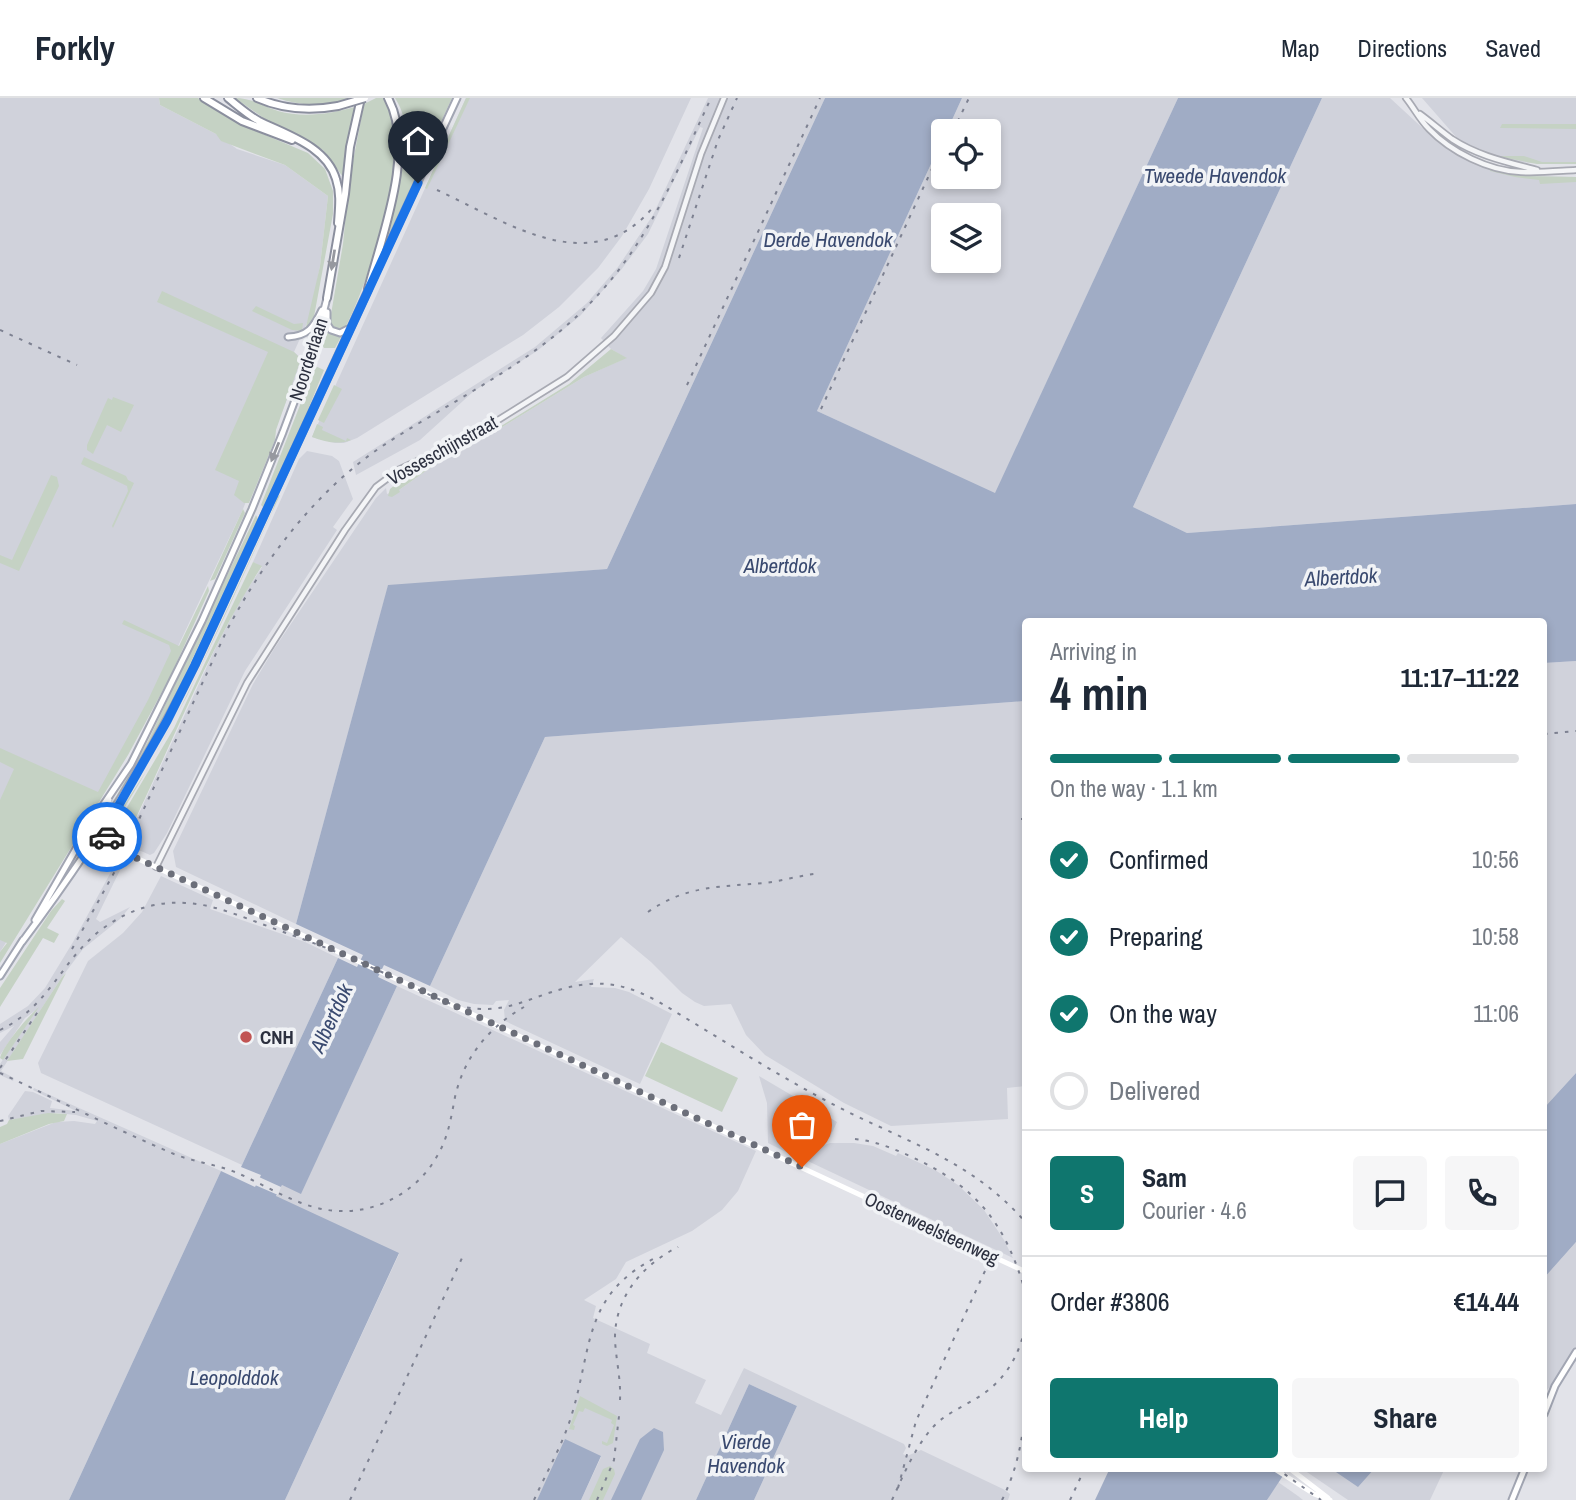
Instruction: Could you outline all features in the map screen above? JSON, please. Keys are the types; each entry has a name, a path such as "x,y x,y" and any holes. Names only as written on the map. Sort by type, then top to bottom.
{"highway":[{"path":"204,98 250,124 288,139 301,141"},
{"path":"228,98 259,120 301,141 322,156 334,172 339,191 338,223"},
{"path":"257,98 276,105 319,109 363,98"},
{"path":"270,98 292,107"},
{"name":"Noorderlaan","path":"327,298 354,129 363,98"},
{"path":"368,289 388,216 399,154 396,115 388,98"}],"main road":[{"name":"Noorderlaan","path":"0,976 117,807 167,721 457,98"},
{"name":"Noorderlaan","path":"96,839 96,824 168,692 253,509 305,374 327,298"},
{"path":"327,298 326,320 331,330 340,333 351,327"},
{"path":"288,337 300,337 310,330 327,298"},
{"path":"253,509 264,514"},
{"name":"Noorderlaan","path":"22,942 78,844 112,793"},
{"path":"115,848 108,840 107,833 117,807"},
{"path":"78,844 86,839 96,839 156,867"},
{"name":"Oosterweelsteenweg","path":"156,867 1022,1270"},
{"path":"1547,1406 1555,1386 1576,1352"},
{"path":"1279,1472 1314,1494 1330,1500"},
{"path":"1295,1472 1330,1500"},
{"path":"1512,1500 1523,1472"}],"street":[{"name":"Vosseschijnstraat","path":"156,867 258,663 376,487 406,466 472,436 568,377 614,336 651,293 665,267 701,154 724,98"},
{"path":"1406,98 1434,133 1470,157 1510,170 1576,170"}],"shaded area":[{"path":"0,98 159,98 160,105 216,134 237,149 285,165 328,196 320,266 310,316 294,352 302,362 243,509 136,735 0,952"},
{"path":"466,98 691,98 649,189 622,236 598,268 559,307 523,335 357,438 335,443 312,437"},
{"path":"708,98 825,98 607,569 388,586 296,924 176,867 173,851 253,684 376,498 386,488 387,494 399,490 433,466 584,377 626,358 611,349 601,338 643,291 656,269 703,128 700,127 648,234 621,270 580,316 537,351 474,391 420,440 356,475 353,462 535,347 587,303 618,267 653,215"},
{"path":"962,98 1178,98 995,494 817,411 931,164 931,189 1001,189 1001,119 952,119"},
{"path":"1322,98 1390,98 1428,133 1479,164 1525,176 1576,177 1576,504 1187,533 1133,507"},
{"path":"1422,98 1576,98 1576,164 1508,160 1477,150 1457,138"},
{"path":"307,451 332,456 339,461 353,499 333,527 337,530 245,671 167,833 150,855 125,844 127,839 118,835 126,818 135,822 216,647 241,599 262,567 253,562 299,459"},
{"path":"1576,661 1576,1073 1547,1105 1547,663"},
{"path":"1022,701 1022,1086 1007,1088 1008,1119 891,1126 844,1103 765,1055 746,1035 731,1004 704,1006 695,1002 621,937 575,982 594,979 591,987 615,988 629,992 672,1014 640,1084 505,1021 504,1010 509,1000 496,1001 493,1005 474,1004 458,1000 430,986 545,737"},
{"path":"119,857 125,860 96,919 100,922 130,907 120,919 83,949 62,977 1,1071 14,1078 13,1081 0,1075 0,1064 36,1010 25,1018 0,1055 0,1042 14,1026 0,1033 0,1024 28,1006 45,988"},
{"path":"161,876 213,900 210,909 305,942 338,958 242,1165 41,1073 38,1063 88,961 123,933 142,912"},
{"path":"397,986 756,1151 738,1191 722,1210 692,1231 626,1262 616,1279 584,1300 596,1306 593,1318 650,1344 647,1353 706,1380 695,1403 721,1415 744,1368 904,1444 906,1448 903,1454 907,1456 921,1450 1003,1489 1010,1494 1008,1500 754,1500 797,1406 749,1384 696,1500 581,1500 601,1457 566,1440 537,1500 285,1500 399,1254 276,1197 282,1185 301,1193"},
{"path":"759,1076 837,1122 830,1137 806,1143 788,1153 768,1143 767,1103"},
{"path":"34,1088 221,1171 69,1500 0,1500 0,1144 56,1122 95,1124 97,1121 57,1113 9,1120 8,1116 25,1091 52,1101 50,1108 76,1111 33,1090"},
{"path":"830,1143 873,1146 896,1156 898,1153 935,1170 958,1185 984,1210 1013,1258 795,1155"},
{"path":"1576,1242 1576,1361 1547,1390 1547,1275"},
{"path":"1307,1472 1336,1472 1358,1486 1371,1472 1443,1472 1430,1500 1348,1500"},
{"path":"1278,1482 1298,1496 1303,1500 1267,1500"}],"green space":[{"path":"159,98 198,98 239,124 308,153 325,169 333,191 333,214 313,322 305,331 320,266 328,196 285,165 221,141 216,134 160,105"},
{"path":"235,98 278,111 307,115 355,107 343,177 323,150 265,119"},
{"path":"277,98 352,98 314,104"},
{"path":"376,98 383,98 394,128 393,174 381,229 364,283 346,326 337,330 331,326 330,320 343,244 349,182 364,104"},
{"path":"395,98 452,98 388,237 403,167 406,131 403,114"},
{"path":"466,98 470,98 427,189 425,188"},
{"path":"1502,124 1576,124 1576,129 1500,128"},
{"path":"1496,156 1524,156 1542,162 1576,164 1537,164"},
{"path":"1490,169 1525,176 1576,177 1576,182 1540,184 1539,180 1515,177"},
{"path":"162,291 294,352 301,359 276,430 275,440 249,503 244,503 234,495 239,481 215,470 268,352 157,302"},
{"path":"256,306 294,324 303,323 302,331 292,330 252,311"},
{"path":"325,327 332,334 342,335 335,348 324,348 321,343"},
{"path":"611,349 627,358 584,377 494,432 433,466 392,497 388,496 390,489 402,479 493,431 569,384"},
{"path":"313,365 324,370 263,507 261,505 311,377"},
{"path":"334,385 342,389 324,423 318,420"},
{"path":"113,397 134,405 121,432 107,425 93,454 87,450 87,445 108,398 112,400"},
{"path":"317,424 323,427 322,430 346,441 347,438 351,440 342,442 332,442 312,437"},
{"path":"84,457 126,476 134,483 113,528 128,491 127,486 81,464"},
{"path":"51,475 57,477 59,486 19,571 0,563 0,555 12,560"},
{"path":"280,495 222,622 198,672 277,497"},
{"path":"243,509 245,513 215,579 210,581"},
{"path":"256,515 258,519 171,705 134,772 100,824 148,741"},
{"path":"253,562 262,566 209,659 134,822 126,819 119,835 127,839 125,844 114,837 113,831 174,728"},
{"path":"208,586 209,591 171,675 128,755 0,963 0,952 7,943 0,940 0,800 14,769 0,762 0,748 98,792 148,700 171,651 169,645 122,624 124,620 179,646"},
{"path":"144,774 113,826 111,825"},
{"path":"62,899 65,901 47,928 59,934 54,943 43,938 0,1007 0,988 51,911"},
{"path":"66,973 23,1059 7,1061 62,977"},
{"path":"39,1007 3,1060 0,1058 16,1031"},
{"path":"661,1042 738,1078 722,1112 645,1076"},
{"path":"48,1113 67,1114 64,1121 49,1124 0,1144 0,1127 9,1120"},
{"path":"580,1396 617,1416 613,1443 607,1446 602,1444 602,1441 607,1443 614,1425 612,1420 585,1408 583,1412 579,1411 573,1425 574,1430 569,1429"},
{"path":"610,1466 615,1474 603,1500 589,1500 603,1469"}],"water":[{"name":"Albertdok","path":"825,98 962,98 952,119 931,119 931,164 817,411 995,493 1178,98 1322,98 1133,507 1187,533 1576,504 1576,661 1547,663 1547,618 1022,618 1022,701 545,737 430,986 384,965 378,977 397,986 301,1194 282,1185 276,1196 399,1253 285,1500 69,1500 221,1171 255,1187 261,1175 241,1167 338,958 357,967 363,955 296,924 388,585 607,569"},
{"path":"1576,1073 1576,1242 1547,1275 1547,1105"},
{"name":"Vierde Havendok","path":"749,1384 797,1406 754,1500 696,1500"},
{"path":"654,1428 663,1432 664,1450 641,1500 611,1500 640,1439"},
{"path":"565,1439 601,1456 581,1500 537,1500"},
{"path":"1108,1472 1285,1472 1267,1500 1095,1500"},
{"path":"1336,1472 1371,1472 1358,1487"}],"pier":[{"path":"259,1177 281,1187 278,1195 255,1185"}],"railway":[{"path":"72,949 115,871 227,630 276,551 316,503 362,461 533,352 576,317 600,293 639,242 655,215 711,98"},
{"path":"679,258 718,140 737,98"},
{"path":"687,385 820,98"},
{"path":"959,119 969,98"},
{"path":"821,409 931,171"},
{"path":"437,190 520,229 549,239 577,243 604,240 630,228 655,205"},
{"path":"0,330 77,365"},
{"path":"1547,734 1576,731"},
{"path":"648,912 662,903 690,892 814,874"},
{"path":"0,1030 32,1008 90,939 114,921 153,905 205,905 321,946 443,1001 466,1007 504,1007 571,987 591,984 609,984 634,991 659,1002 823,1099 956,1165 981,1181 1022,1219"},
{"path":"0,1073 174,1154 235,1172 312,1206 325,1210 354,1211 395,1198 428,1170 443,1143 459,1082 472,1056 489,1034 524,1007"},
{"path":"0,1068 39,1010"},
{"path":"0,1121 41,1111 75,1112"},
{"path":"855,1139 878,1143 912,1157 935,1169 972,1196 987,1211 999,1229 1022,1282"},
{"path":"620,1400 615,1340 619,1310 642,1273 678,1247"},
{"path":"534,1500 567,1428 594,1324 603,1305 616,1287 634,1271 659,1256"},
{"path":"350,1500 462,1258"},
{"path":"898,1488 916,1421 985,1271"},
{"path":"892,1500 928,1433 945,1416 990,1389 1012,1363 1022,1339"},
{"path":"597,1500 614,1460 619,1416"},
{"path":"1002,1500 1012,1476 1022,1434"},
{"path":"1070,1500 1083,1472"},
{"path":"1282,1472 1321,1500"}],"way so far":[{"path":"107,837 115,848 802,1167"}],"place":[{"name":"CNH","path":"246,1037"}],"route":[{"path":"107,837 108,824 167,721 195,665 418,183"}],"water label":[{"name":"Tweede Havendok","path":"1215,175"},
{"name":"Derde Havendok","path":"828,239"},
{"name":"Leopolddok","path":"234,1377"}]}
